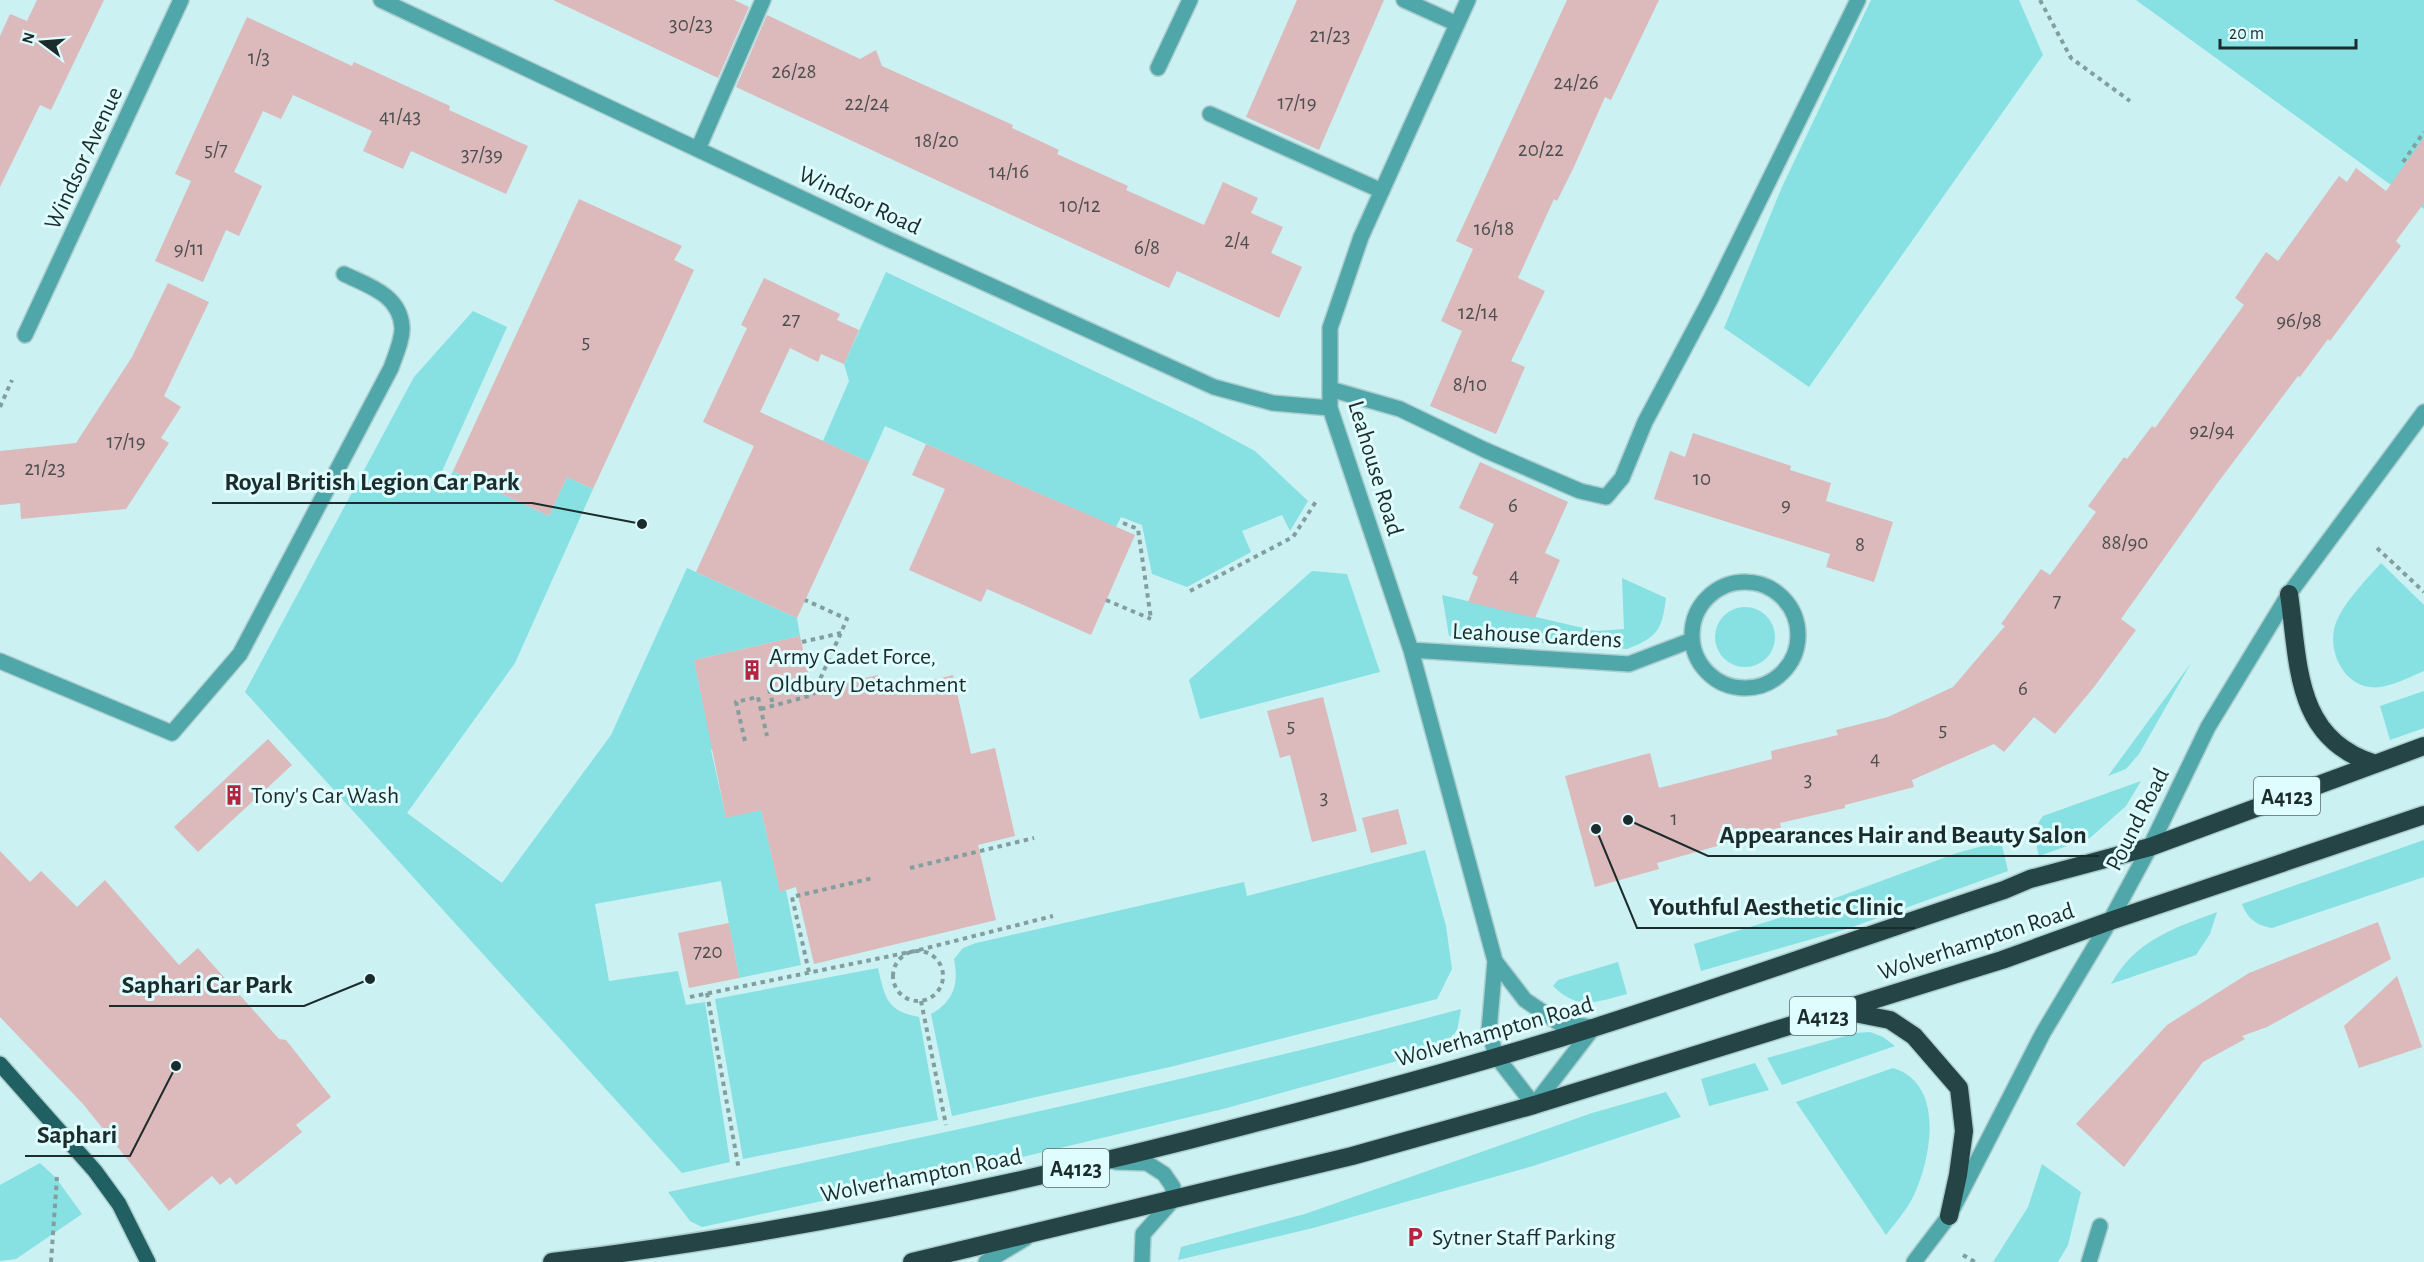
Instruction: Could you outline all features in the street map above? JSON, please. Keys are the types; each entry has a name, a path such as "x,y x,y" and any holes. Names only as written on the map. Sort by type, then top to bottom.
{"highway":[{"path":"2289,594 2301,683 2318,723 2322,731 2345,753 2373,764"},
{"name":"Wolverhampton Road","path":"552,1262 650,1250 938,1199 1079,1167 1331,1103 1594,1027 2004,890 2030,879 2150,847 2424,746"},
{"name":"Wolverhampton Road","path":"912,1262 1352,1156 1534,1105 2002,960 2424,815"},
{"path":"1840,1010 1890,1020 1914,1036 1959,1088 1964,1131 1949,1216"}],"main road":[{"path":"0,1064 95,1171 119,1204 148,1262"}],"street":[{"name":"Windsor Avenue","path":"25,335 181,0"},
{"name":"Windsor Road","path":"381,0 890,240 1214,387 1273,404 1330,408"},
{"path":"698,149 764,0"},
{"path":"1158,68 1190,0"},
{"path":"1404,0 1457,24"},
{"name":"Leahouse Road","path":"1468,0 1361,237 1330,328 1330,408 1411,650 1496,961 1489,1031 1496,1056 1534,1105"},
{"path":"1330,389 1401,409 1485,450 1580,491 1606,497 1622,478 1645,422 1710,300 1858,0"},
{"path":"1210,114 1382,191"},
{"path":"0,661 171,733 240,654 391,368 402,328 397,307 385,293 344,274"},
{"name":"Pound Road","path":"1914,1262 1949,1216 2043,1033 2110,921 2150,847 2208,727 2289,594 2424,412"},
{"path":"1747,582 1764,585 1780,594 1792,608 1798,626 1798,642 1793,659 1783,673 1769,683 1752,688 1735,687 1719,682 1706,671 1696,656 1692,640 1693,622 1701,605 1713,592 1729,584 1747,582"},
{"name":"Leahouse Gardens","path":"1411,650 1629,664 1692,640"},
{"name":"Leahouse Road","path":"1496,961 1525,1000 1560,1023 1594,1027"},
{"path":"1534,1105 1594,1027"},
{"path":"1079,1167 1122,1162 1147,1163 1164,1174 1173,1187 1172,1201 1143,1234 1142,1262"},
{"path":"2089,1262 2100,1226"},
{"path":"986,1262 1034,1233"}],"path":[{"path":"2040,0 2071,58 2130,101"},
{"path":"2403,162 2424,132"},
{"path":"0,407 12,380"},
{"path":"1190,591 1293,537 1317,500"},
{"path":"1106,600 1151,619 1138,530 1123,523"},
{"path":"2377,548 2424,592"},
{"path":"761,709 813,695 841,633 847,618 805,600"},
{"path":"802,642 841,633"},
{"path":"769,689 773,705"},
{"path":"745,741 736,702 758,697 767,736"},
{"path":"910,868 1034,838"},
{"path":"809,972 792,897 873,878"},
{"path":"690,997 915,951 1053,916"},
{"path":"915,951 931,954 941,965 943,973 943,981 935,994 921,1001 906,998 895,986 893,979 893,971 901,957 915,951"},
{"path":"708,993 739,1170"},
{"path":"921,1001 946,1125"},
{"path":"51,1262 57,1167"},
{"path":"1963,1255 1976,1262"}],"shaded area":[{"path":"1871,0 2019,0 2043,55 1809,387 1724,328 1782,187"},
{"path":"2136,0 2424,0 2424,209"},
{"path":"886,272 1197,420 1255,451 1308,501 1290,531 1282,515 1242,531 1251,552 1187,587 1152,574 1142,525 1121,517 1116,527 885,426 869,462 823,441 849,381 844,364"},
{"path":"473,311 507,327 434,489 443,493 453,471 549,516 567,477 593,489 515,663 407,813 502,883 611,735 687,568 797,618 800,636 694,660 703,703 738,743 711,750 726,817 761,810 780,891 786,890 801,965 739,978 721,881 595,904 609,981 678,971 686,1005 705,1002 730,1162 682,1173 245,692 414,377"},
{"path":"2381,563 2424,605 2424,671 2391,684 2367,687 2347,675 2340,665 2333,642 2334,629 2347,603"},
{"path":"1312,571 1347,574 1380,672 1200,719 1189,680"},
{"path":"1622,578 1666,598 1663,618 1657,631 1646,640 1627,649 1449,636 1442,595 1596,631 1624,629"},
{"path":"1745,607 1762,612 1770,620 1775,637 1770,654 1762,662 1745,667 1728,662 1720,654 1715,637 1720,620 1728,612"},
{"path":"2191,663 2139,754 2126,769 2108,776"},
{"path":"2424,691 2424,728 2390,740 2380,706"},
{"path":"2141,781 2126,806 2090,838 2039,856 2035,835 2043,816"},
{"path":"2424,840 2424,877 2272,928 2253,920 2242,904"},
{"path":"2001,841 2008,871 1847,929 1701,971 1694,944 1789,915 1957,853"},
{"path":"1425,850 1446,926 1452,969 1437,999 1170,1067 952,1116 931,1014 945,1003 953,991 956,976 954,959 963,948 976,943 1244,882 1247,896"},
{"path":"2217,912 2210,934 2196,955 2111,984 2121,969 2144,946 2185,924"},
{"path":"1618,962 1627,994 1597,1002 1579,1002 1562,994 1553,986 1558,980"},
{"path":"878,968 885,995 893,1007 919,1017 938,1120 743,1159 715,999"},
{"path":"1461,1009 1457,1031 1437,1050 1223,1109 1006,1161 702,1227 690,1221 668,1192 1165,1083"},
{"path":"1870,1032 1883,1037 1895,1046 1782,1085 1767,1058 1856,1033"},
{"path":"1755,1063 1769,1090 1709,1106 1701,1079"},
{"path":"1893,1068 1910,1077 1921,1090 1927,1106 1930,1125 1925,1163 1913,1197 1886,1235 1796,1102"},
{"path":"1666,1092 1681,1117 1533,1166 1313,1228 1178,1260 1181,1247 1305,1214 1592,1113"},
{"path":"40,1163 56,1178 82,1214 16,1259 0,1261 0,1185"},
{"path":"2042,1164 2081,1192 2068,1245 2058,1262 1993,1262 2028,1207"}],"building":[{"path":"37,0 104,0 51,110 40,105 0,187 0,36 10,14 27,21"},
{"path":"553,0 734,0 749,7 718,78"},
{"path":"1297,0 1384,0 1319,150 1246,117"},
{"path":"1567,0 1659,0 1611,100 1605,97 1573,169 1557,201 1554,199 1518,278 1545,291 1511,361 1525,367 1496,434 1430,406 1462,331 1441,321 1473,249 1456,241"},
{"path":"767,15 860,59 876,50 882,66 1013,125 1012,128 1059,150 1057,154 1128,186 1126,190 1204,225 1223,182 1258,198 1251,213 1283,227 1271,253 1302,267 1279,318 1177,271 1169,288 736,87"},
{"path":"247,17 352,66 354,62 450,106 449,110 528,146 506,194 411,151 403,169 363,151 372,131 293,95 281,119 263,111 234,172 262,186 239,236 226,230 203,282 155,261 191,181 175,174"},
{"path":"2424,138 2424,203 2396,241 2401,246 2330,341 2328,339 2300,377 2298,376 2216,485 2121,619 2136,630 2094,687 2055,734 2034,717 2004,752 1994,744 1912,780 1914,787 1845,805 1845,808 1780,823 1781,828 1657,863 1659,869 1595,887 1565,776 1650,753 1659,788 1772,759 1771,751 1838,735 1836,730 1888,717 1953,687 2005,626 2001,624 2041,569 2050,575 2096,512 2088,506 2124,457 2127,459 2152,426 2155,428 2244,305 2235,298 2266,252 2278,261 2339,176 2347,182 2356,168 2386,191"},
{"path":"579,199 682,246 674,260 694,270 593,489 567,477 549,516 453,471"},
{"path":"764,278 840,314 837,320 859,330 844,364 821,354 818,362 790,348 760,412 869,462 797,618 696,572 754,446 703,422 747,328 741,325"},
{"path":"168,283 209,302 164,396 181,407 161,438 169,443 126,509 21,519 20,503 0,505 0,451 76,443 132,357"},
{"path":"1693,433 1791,466 1790,470 1831,483 1826,501 1893,522 1874,582 1826,567 1830,554 1654,499 1670,451 1685,457"},
{"path":"926,444 1135,535 1091,635 987,589 981,602 909,570 945,489 912,475"},
{"path":"1480,462 1568,502 1545,553 1560,560 1535,618 1468,602 1478,577 1472,574 1494,524 1459,508"},
{"path":"800,636 812,690 878,675 882,693 953,675 971,754 995,748 1015,836 978,845 996,920 814,964 796,887 780,892 761,810 726,818 694,660"},
{"path":"1323,697 1357,831 1312,842 1290,755 1280,758 1267,711"},
{"name":"Tony's Car Wash","path":"268,739 292,765 198,852 174,827"},
{"path":"1398,809 1407,844 1371,853 1362,818"},
{"path":"0,851 30,882 41,871 77,907 105,880 179,965 198,948 279,1039 286,1040 331,1097 296,1125 302,1132 236,1185 230,1177 220,1185 212,1176 169,1211 83,1104 0,1017"},
{"path":"2378,922 2391,959 2267,1027 2242,1036 2245,1039 2203,1062 2124,1167 2076,1124 2167,1025 2249,973"},
{"path":"729,923 739,978 689,988 678,933"},
{"path":"2397,976 2422,1047 2359,1068 2344,1026"}],"place":[{"name":"Royal British Legion Car Park","path":"642,524"},
{"name":"Army Cadet Force, Oldbury Detachment","path":"752,670"},
{"name":"Tony's Car Wash","path":"234,795"},
{"name":"Appearances Hair and Beauty Salon","path":"1628,820"},
{"name":"Youthful Aesthetic Clinic","path":"1596,829"},
{"name":"Saphari Car Park","path":"370,979"},
{"name":"Saphari","path":"176,1066"},
{"name":"Sytner Staff Parking","path":"1415,1237"}]}
